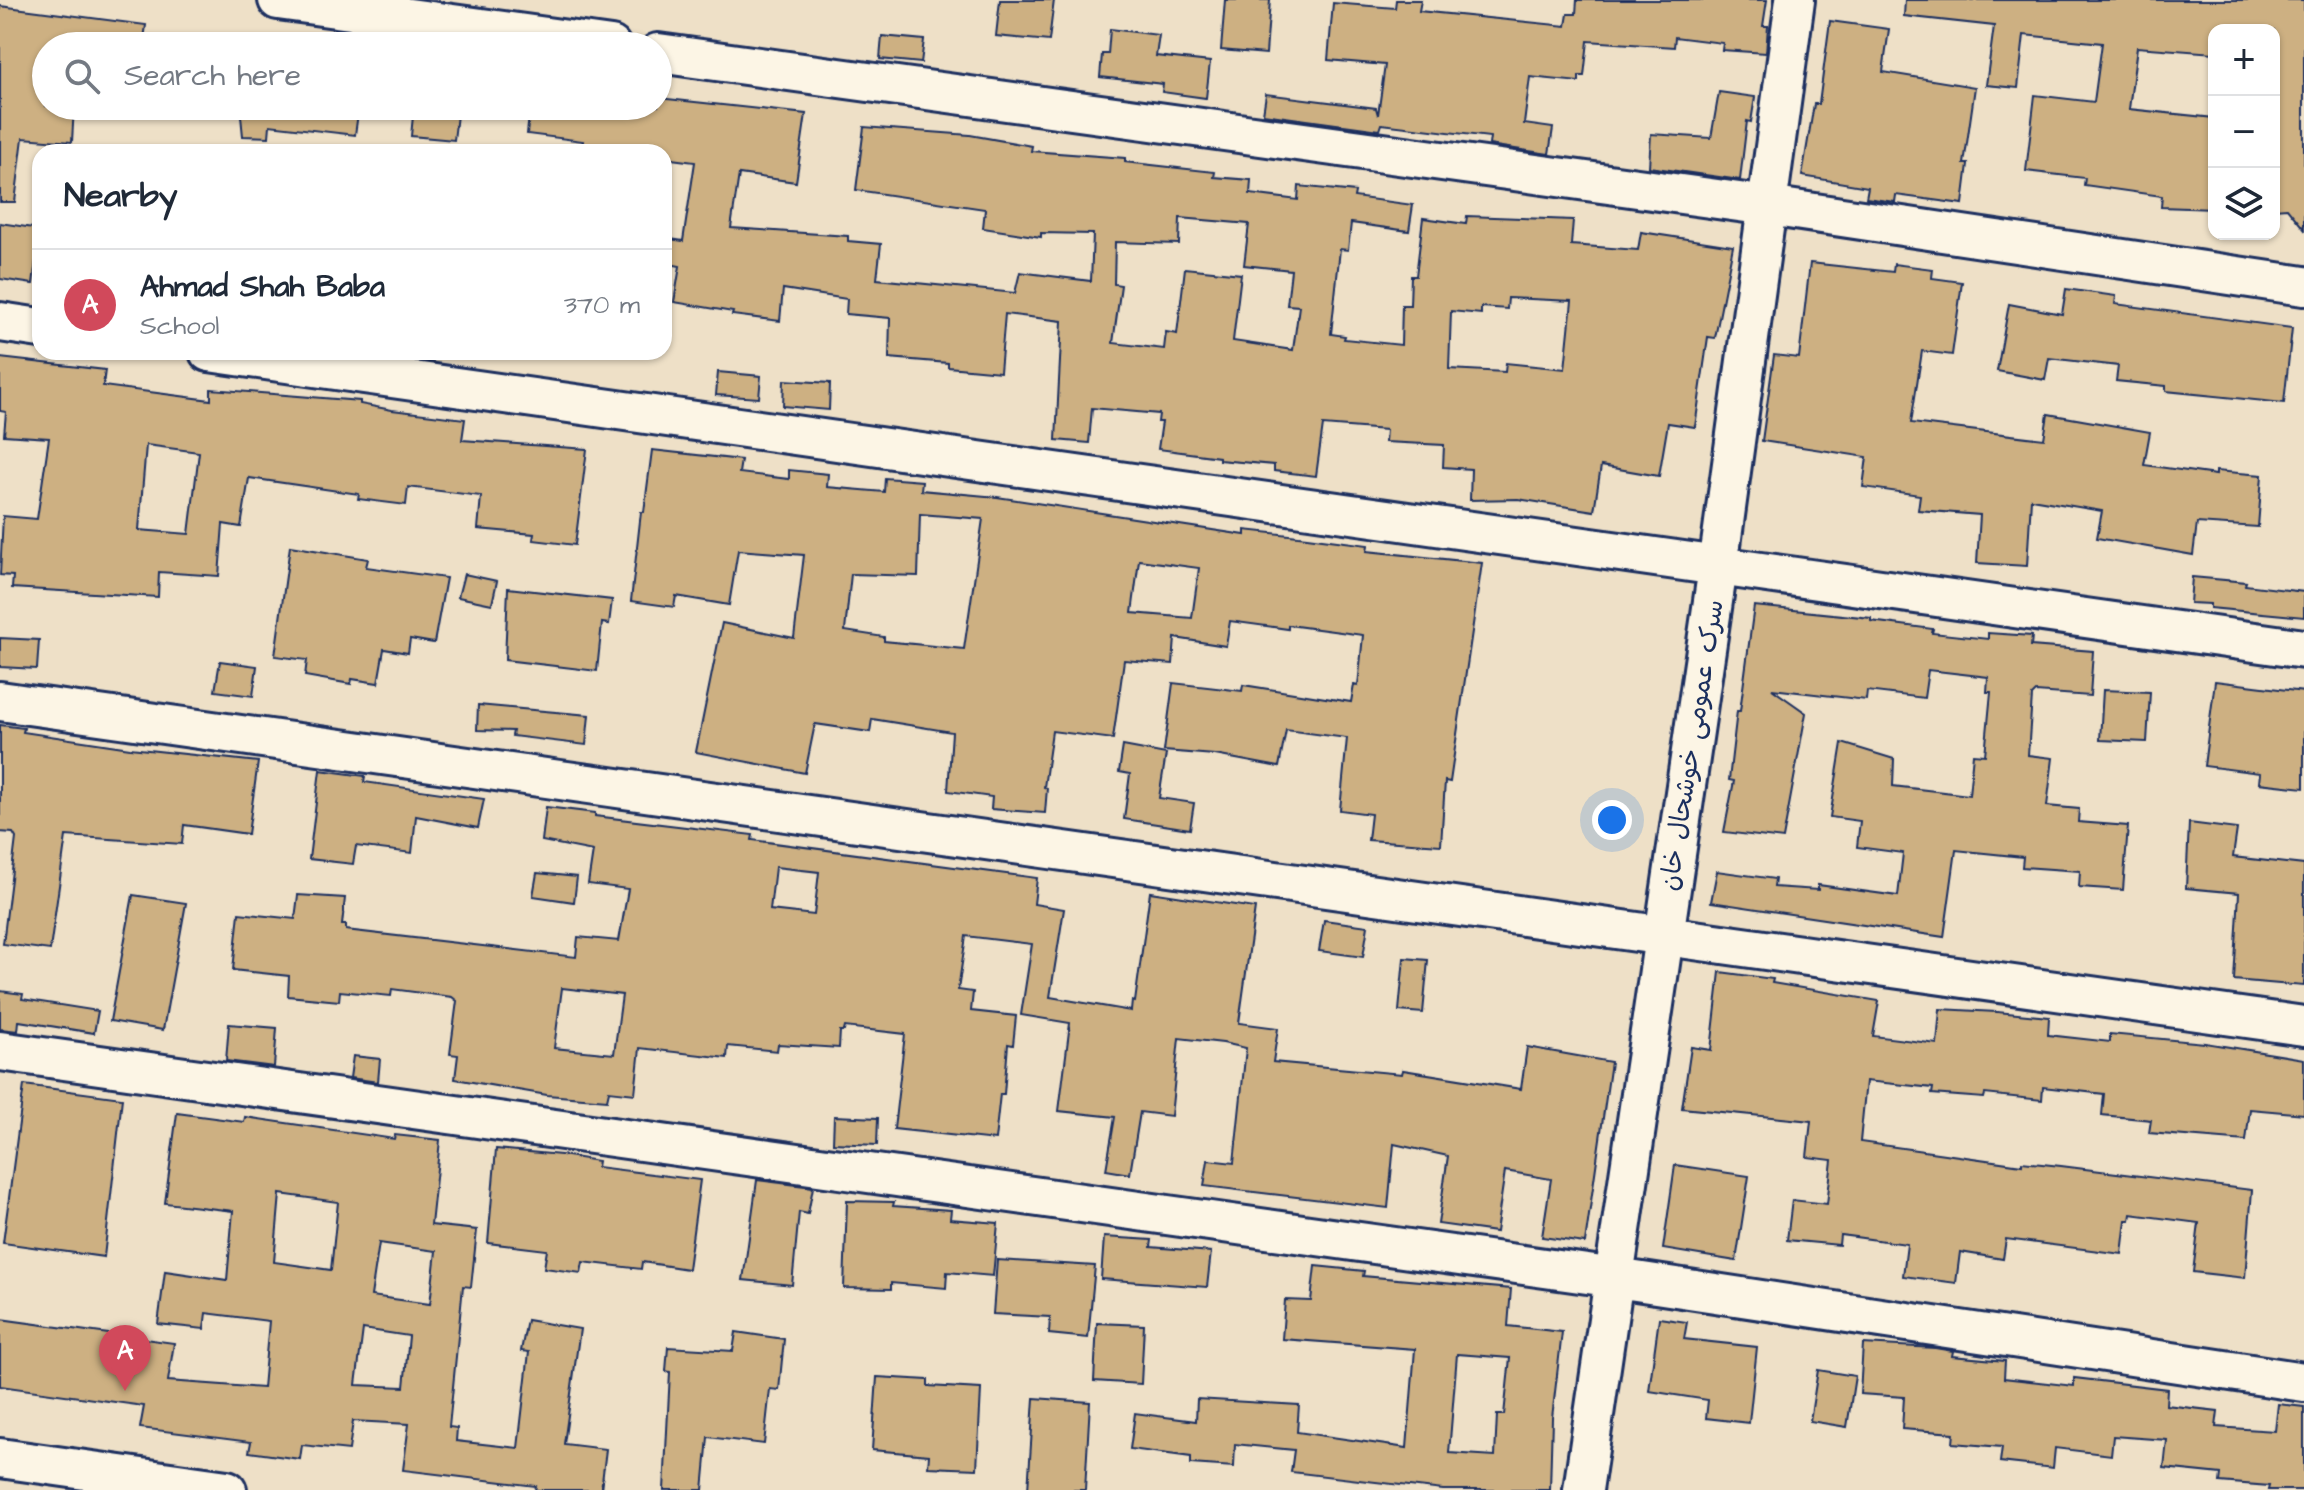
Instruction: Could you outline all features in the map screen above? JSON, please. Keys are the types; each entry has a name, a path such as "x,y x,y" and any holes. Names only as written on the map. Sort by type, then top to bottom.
{"street":[{"path":"278,0 510,32"},
{"name":"سرک عمومی خوشحال خان","path":"1583,1490 1616,1278 1662,933 1718,567 1795,0"},
{"path":"672,55 1768,206 2304,286"},
{"path":"0,322 32,327"},
{"path":"265,360 2304,649"},
{"path":"0,701 1662,933 2304,1026"},
{"path":"0,1051 1616,1278 2304,1382"},
{"path":"0,1458 227,1490"}],"building":[{"path":"1000,0 1054,0 1049,41 996,36"},
{"path":"1225,0 1270,0 1266,54 1221,50"},
{"path":"1396,0 1421,0 1419,11 1566,26 1568,14 1576,14 1577,0 1767,0 1763,26 1768,26 1766,53 1722,50 1723,43 1675,37 1674,47 1588,41 1584,76 1579,76 1579,82 1530,77 1524,124 1553,128 1549,154 1489,145 1490,137 1382,124 1380,130 1263,114 1266,94 1376,108 1378,115 1385,65 1328,60 1333,3 1395,8"},
{"path":"1905,0 2304,0 2304,229 2287,208 2280,209 2280,24 2208,24 2208,53 2137,47 2129,109 2208,117 2208,209 2161,207 2162,196 2084,185 2085,178 2026,171 2035,95 2094,102 2102,43 2024,35 2018,88 1986,85 1994,26 1904,16"},
{"path":"0,6 146,25 145,32 32,32 32,120 73,120 72,142 23,138 15,202 0,202"},
{"path":"1830,21 1889,29 1883,72 1975,87 1964,164 1968,164 1963,204 1896,195 1895,202 1866,198 1868,187 1802,176 1814,104 1819,104"},
{"path":"1110,29 1159,35 1156,56 1210,62 1206,98 1162,92 1163,84 1100,77 1102,54 1108,54"},
{"path":"882,36 924,40 921,63 880,59"},
{"path":"1719,92 1755,97 1751,122 1747,121 1740,180 1649,167 1651,134 1711,138"},
{"path":"672,100 806,114 796,182 739,174 731,228 848,236 848,241 881,244 877,279 1015,293 1020,272 1091,281 1093,234 1041,233 1041,237 983,228 985,209 856,190 864,127 970,135 1032,146 1031,151 1125,158 1125,162 1215,172 1214,177 1251,180 1250,194 1298,200 1299,186 1355,192 1354,197 1413,205 1409,231 1351,223 1348,250 1340,249 1331,334 1345,336 1344,339 1401,345 1402,305 1410,305 1411,276 1416,276 1423,218 1466,224 1467,216 1573,220 1571,245 1638,250 1641,232 1733,246 1715,338 1708,337 1695,427 1668,423 1659,476 1601,466 1594,511 1518,499 1470,500 1471,469 1443,467 1444,445 1385,442 1386,430 1323,425 1316,476 1274,471 1274,465 1219,460 1219,457 1158,449 1162,422 1158,422 1159,414 1092,408 1089,443 1056,440 1062,321 1005,314 1000,372 948,367 948,363 889,358 890,318 846,314 847,299 783,289 780,321 732,315 733,312 674,302 680,266 672,264 672,239 683,241 695,162 672,159 672,144 582,144 583,141 527,134 528,120 672,120","holes":["1180,218 1249,224 1244,265 1291,270 1287,305 1299,306 1293,350 1233,341 1241,274 1185,268 1177,334 1166,332 1164,349 1113,343 1121,285 1114,284 1115,242 1179,244","1508,298 1572,301 1565,369 1506,363 1505,372 1449,369 1451,311 1481,314 1481,307 1507,309"]},
{"path":"241,120 357,120 355,135 270,125 269,137 243,136"},
{"path":"413,120 456,120 454,140 411,136"},
{"path":"0,223 32,228 32,284 0,279"},
{"path":"1810,263 1893,272 1894,264 1933,269 1932,278 1962,282 1952,355 1922,351 1911,423 2044,439 2048,414 2150,432 2144,465 2216,475 2216,471 2262,475 2258,527 2197,523 2193,555 2097,538 2102,511 2031,499 2027,566 1977,563 1980,515 1918,510 1920,495 1863,487 1867,457 1762,441 1774,355 1799,358"},
{"path":"2066,289 2116,296 2115,304 2292,328 2284,403 2166,391 2166,386 2116,381 2118,366 2049,358 2045,380 1997,371 2009,304 2062,314"},
{"path":"0,358 105,370 103,386 211,400 211,389 360,401 360,404 392,410 465,419 462,440 587,449 575,545 533,540 534,534 478,529 481,496 408,487 406,505 358,499 359,494 249,478 241,527 223,524 219,576 159,572 158,597 12,588 13,576 0,575 3,516 37,519 49,438 4,435 6,412 0,411","holes":["146,445 199,452 189,534 139,530"]},
{"path":"718,372 761,376 759,398 716,395"},
{"path":"784,380 830,383 829,410 783,406"},
{"path":"652,450 741,460 739,473 789,479 789,470 828,474 827,487 884,492 885,478 922,481 921,490 997,497 1245,535 1245,530 1307,537 1368,545 1367,551 1482,563 1450,782 1445,781 1441,845 1368,840 1371,814 1340,810 1347,738 1286,730 1279,767 1215,755 1164,751 1173,683 1242,691 1243,685 1351,702 1354,685 1358,686 1363,635 1288,625 1288,629 1230,621 1226,646 1175,638 1173,664 1124,660 1113,739 1052,731 1044,787 1047,788 1045,813 991,809 992,797 948,791 952,732 872,719 870,732 815,724 805,773 696,752 722,623 794,638 804,555 738,550 729,605 676,596 674,607 631,601 641,512 644,512","holes":["920,514 983,519 964,649 884,641 884,637 845,631 851,574 918,576","1139,560 1199,568 1192,618 1132,613"]},
{"path":"290,546 368,559 366,567 446,578 434,643 410,639 408,653 384,649 378,683 352,679 351,684 305,676 307,660 275,656"},
{"path":"464,574 497,581 492,604 458,597"},
{"path":"2192,577 2304,592 2304,617 2210,608 2210,604 2190,603"},
{"path":"508,588 612,600 609,624 602,623 597,671 505,660"},
{"path":"1754,606 1871,618 1871,621 1933,629 1932,633 1988,639 1988,633 2032,636 2031,646 2093,651 2090,696 2036,692 2032,696 2028,755 2053,758 2047,806 2079,809 2078,822 2128,826 2123,890 2079,887 2080,871 2022,867 2023,857 1956,850 1944,937 1711,902 1717,871 1775,879 1774,887 1818,890 1818,885 1898,896 1903,853 1857,847 1860,821 1830,817 1842,743 1894,759 1893,786 1969,795 1973,754 1985,755 1991,692 1987,692 1988,677 1928,670 1924,698 1867,691 1866,700 1772,689 1806,713 1783,839 1724,832 1734,781 1729,780"},
{"path":"0,638 39,640 37,669 0,667"},
{"path":"220,661 257,666 253,696 215,691"},
{"path":"2215,681 2304,692 2304,788 2259,783 2260,773 2204,766"},
{"path":"2103,690 2150,692 2147,742 2100,740"},
{"path":"478,705 589,715 586,745 512,736 513,731 477,730"},
{"path":"0,725 24,728 23,732 130,748 258,762 248,834 184,825 182,844 66,836 50,950 3,944 16,838 13,833 0,832"},
{"path":"1123,746 1166,754 1159,798 1194,803 1190,829 1124,819 1130,774 1119,772"},
{"path":"320,770 365,776 364,782 484,799 478,828 416,816 412,853 356,846 353,864 309,859"},
{"path":"546,807 753,835 752,840 1037,878 1034,904 1064,909 1050,997 1131,1011 1132,1001 1135,1002 1150,892 1255,908 1239,1023 1278,1028 1273,1062 1402,1074 1403,1070 1521,1089 1527,1047 1611,1062 1585,1243 1542,1237 1551,1179 1505,1171 1496,1232 1438,1224 1448,1156 1394,1144 1388,1208 1204,1186 1208,1160 1234,1163 1246,1048 1223,1043 1179,1038 1171,1116 1140,1112 1130,1174 1106,1170 1115,1117 1059,1111 1070,1023 1021,1015 1032,944 966,936 958,990 973,992 971,1011 1016,1016 1013,1045 1008,1044 1004,1094 1000,1094 995,1140 894,1129 905,1034 845,1027 844,1031 840,1031 839,1048 778,1044 777,1051 728,1046 727,1058 640,1048 635,1094 609,1091 607,1100 547,1095 455,1079 458,1055 450,1054 457,1001 452,997 392,989 391,996 340,991 339,1001 288,996 289,976 233,970 239,913 295,919 298,895 345,898 342,925 346,925 346,930 576,957 578,937 619,941 628,889 588,884 593,851 542,841","holes":["775,867 819,872 814,915 770,910","562,988 622,995 614,1054 554,1048"]},
{"path":"2189,823 2237,829 2233,857 2304,865 2304,986 2234,980 2239,893 2186,888"},
{"path":"537,873 577,877 574,902 533,896"},
{"path":"133,895 186,903 163,1030 110,1021"},
{"path":"1324,920 1368,926 1363,957 1319,951"},
{"path":"1404,958 1428,960 1423,1013 1399,1011"},
{"path":"1720,972 1773,979 1772,983 1879,1001 1873,1036 1937,1044 1940,1009 1997,1012 2049,1017 2048,1035 2110,1042 2110,1034 2205,1043 2304,1059 2304,1114 2250,1109 2246,1141 2149,1133 2151,1120 2102,1115 2104,1094 2043,1087 2042,1100 1985,1094 1984,1098 1932,1094 1933,1088 1866,1081 1860,1142 2022,1165 2022,1162 2061,1166 2252,1190 2245,1278 2193,1272 2199,1223 2131,1214 2130,1220 2126,1220 2122,1254 2006,1239 2003,1259 1960,1252 1956,1283 1903,1276 1907,1244 1840,1235 1839,1245 1787,1240 1792,1200 1827,1204 1832,1160 1807,1157 1811,1121 1682,1108 1691,1047 1711,1050"},
{"path":"0,991 23,994 22,999 98,1011 94,1033 19,1021 18,1031 0,1029"},
{"path":"229,1024 277,1028 274,1067 226,1061"},
{"path":"353,1056 380,1059 378,1082 350,1078"},
{"path":"24,1085 122,1098 104,1257 3,1243"},
{"path":"177,1113 244,1122 245,1117 394,1139 395,1135 440,1140 431,1225 477,1230 471,1287 463,1286 449,1427 457,1428 456,1441 518,1448 529,1352 521,1351 527,1320 580,1329 564,1444 606,1449 601,1490 535,1490 536,1486 403,1470 409,1424 353,1421 349,1450 302,1445 300,1459 249,1452 251,1442 140,1428 144,1406 0,1386 0,1319 174,1343 168,1381 263,1388 269,1321 206,1313 204,1329 158,1324 165,1271 227,1280 233,1211 165,1203","holes":["280,1194 338,1202 331,1270 274,1262","379,1243 436,1251 430,1304 371,1296","363,1329 409,1336 404,1387 356,1385"]},
{"path":"834,1116 878,1118 877,1145 833,1143"},
{"path":"496,1149 561,1155 598,1161 597,1167 700,1180 688,1269 642,1262 641,1269 583,1262 581,1273 544,1268 547,1250 488,1243"},
{"path":"1675,1165 1749,1176 1736,1261 1663,1249"},
{"path":"757,1180 813,1187 808,1214 799,1212 792,1285 743,1280"},
{"path":"847,1201 894,1202 893,1206 951,1210 950,1219 998,1223 993,1276 947,1272 946,1288 891,1283 891,1289 844,1288"},
{"path":"1104,1237 1152,1240 1151,1247 1211,1252 1207,1287 1101,1279"},
{"path":"997,1260 1095,1266 1088,1338 1049,1334 1050,1317 993,1314"},
{"path":"1315,1266 1364,1271 1363,1276 1511,1289 1508,1326 1562,1332 1552,1418 1550,1490 1443,1490 1291,1472 1294,1450 1235,1444 1234,1467 1191,1464 1191,1457 1130,1449 1135,1413 1196,1421 1197,1399 1299,1405 1297,1432 1407,1448 1415,1349 1282,1339 1285,1300 1311,1301","holes":["1457,1354 1510,1358 1504,1415 1497,1415 1495,1456 1449,1453"]},
{"path":"1659,1318 1687,1322 1684,1339 1757,1347 1749,1423 1706,1418 1708,1400 1649,1391"},
{"path":"1097,1323 1144,1325 1141,1384 1094,1381"},
{"path":"736,1332 784,1339 779,1390 770,1389 764,1444 708,1437 703,1490 664,1490 670,1372 666,1371 668,1347 733,1351"},
{"path":"1863,1344 1935,1348 1953,1351 1952,1356 2005,1361 2004,1378 2074,1386 2074,1378 2167,1389 2166,1405 2218,1411 2216,1427 2275,1431 2278,1404 2304,1407 2304,1490 2268,1490 2269,1486 2220,1482 2221,1474 2164,1468 2167,1440 2113,1436 2111,1455 2055,1448 2053,1468 2000,1462 2002,1447 1953,1443 1954,1433 1902,1429 1904,1397 1860,1394"},
{"path":"1818,1370 1855,1376 1847,1427 1810,1421"},
{"path":"877,1377 928,1380 928,1386 981,1389 977,1469 928,1467 929,1455 872,1450"},
{"path":"1034,1398 1090,1402 1085,1490 1028,1490"}],"place":[{"name":"Ahmad Shah Baba","path":"125,1391"}]}
